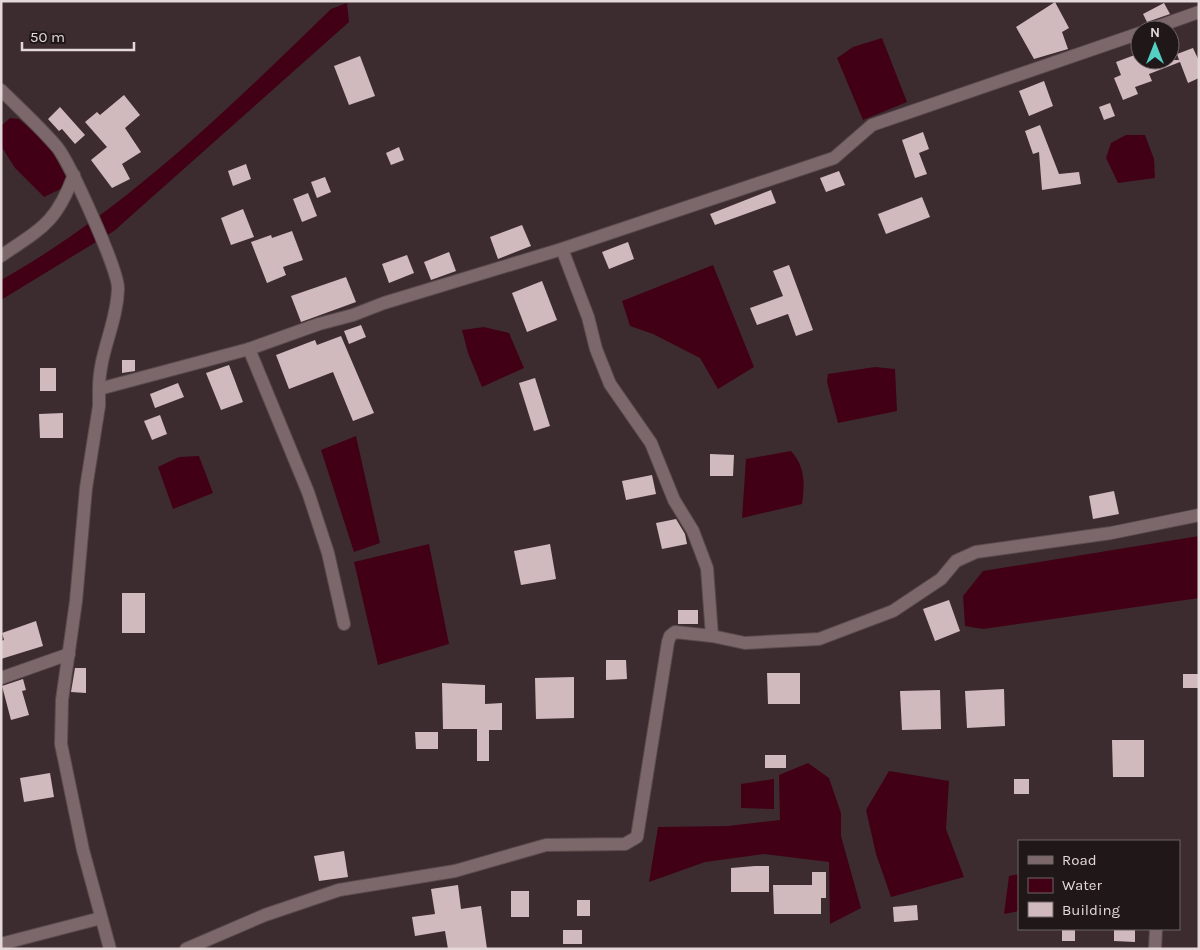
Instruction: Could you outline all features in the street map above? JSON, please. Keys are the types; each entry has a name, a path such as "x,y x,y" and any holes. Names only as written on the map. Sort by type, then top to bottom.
{"street":[{"path":"1176,20 1199,12"},
{"path":"100,389 249,349 384,303 562,249 834,158 872,125 1130,36"},
{"path":"1,90 58,148 74,175 117,278 118,290 110,332 104,346 99,406 86,488 69,654 62,700 60,744 84,850 110,949"},
{"path":"1,256 44,227 64,202 74,175"},
{"path":"562,249 588,317 596,349 610,384 651,443 674,500 692,532 706,568 712,636"},
{"path":"249,349 308,492 328,553 344,624"},
{"path":"186,949 265,914 339,890 454,871 546,845 625,844 632,841 637,836 670,636 675,632 712,636 746,643 819,639 893,611 941,579 956,560 976,552 1111,533 1199,515"},
{"path":"1,678 69,654"},
{"path":"1,944 101,918"},
{"path":"1155,949 1156,930"}],"water":[{"path":"347,3 349,22 114,231 1,300 1,280 91,222 133,190 215,120 331,9"},
{"path":"882,38 907,102 863,120 837,58 853,47"},
{"path":"10,118 19,119 64,158 67,186 44,197 15,168 1,146 1,126"},
{"path":"1126,135 1145,135 1154,159 1155,178 1118,183 1106,158 1111,143"},
{"path":"713,265 754,367 718,389 700,358 653,334 630,326 622,301"},
{"path":"484,327 509,333 524,368 482,387 468,353 462,330"},
{"path":"875,367 895,369 897,411 838,423 827,382 828,374"},
{"path":"356,436 380,543 354,552 321,450"},
{"path":"791,451 799,463 803,476 802,504 742,518 746,459"},
{"path":"199,456 213,493 173,509 158,467 179,457"},
{"path":"1199,536 1199,598 983,629 965,626 963,596 983,571"},
{"path":"429,544 449,644 378,665 354,562"},
{"path":"808,763 829,778 841,813 841,836 861,908 830,924 829,862 764,854 705,862 649,882 658,827 728,826 780,820 779,775"},
{"path":"889,771 949,781 946,829 964,877 891,897 876,854 866,810"},
{"path":"774,779 774,809 741,808 741,784"},
{"path":"1018,874 1018,911 1004,914 1009,876"}],"building":[{"path":"1055,2 1069,28 1062,32 1068,49 1034,59 1016,27"},
{"path":"1164,3 1170,14 1153,20 1146,20 1143,14"},
{"path":"1193,48 1199,61 1199,78 1188,83 1180,62 1180,53"},
{"path":"360,56 375,96 349,105 334,66"},
{"path":"1130,57 1130,70 1159,70 1149,74 1152,81 1135,87 1138,94 1123,100 1114,78 1121,75 1116,62"},
{"path":"1044,81 1053,106 1029,116 1019,91"},
{"path":"124,95 140,115 125,128 141,152 122,164 130,179 112,188 91,160 107,147 85,122 97,112 100,115"},
{"path":"1110,103 1115,116 1104,120 1099,107"},
{"path":"60,107 85,135 75,144 62,129 59,131 48,119"},
{"path":"1040,125 1059,174 1079,172 1081,184 1042,190 1039,152 1033,154 1025,131"},
{"path":"923,132 929,149 919,153 927,174 915,178 902,140"},
{"path":"399,147 404,160 391,165 386,153"},
{"path":"246,164 251,179 233,186 228,171"},
{"path":"839,171 845,185 826,192 820,178"},
{"path":"325,177 331,192 317,198 311,182"},
{"path":"771,190 776,203 715,225 710,214"},
{"path":"308,193 317,216 302,222 293,199"},
{"path":"922,197 930,217 886,234 878,214"},
{"path":"243,209 254,237 231,245 221,218"},
{"path":"522,225 531,246 498,259 490,237"},
{"path":"292,231 303,260 283,267 286,275 267,283 251,242 271,235 272,238"},
{"path":"628,242 634,259 609,269 602,252"},
{"path":"449,252 456,271 431,280 424,262"},
{"path":"407,255 414,273 389,283 382,264"},
{"path":"789,265 813,330 796,336 788,314 757,325 750,308 783,296 773,271"},
{"path":"346,277 356,302 301,322 291,296"},
{"path":"542,281 557,320 527,332 512,293"},
{"path":"361,325 366,337 349,344 344,331"},
{"path":"341,336 374,413 353,421 333,372 289,389 276,355 315,340 317,345"},
{"path":"122,360 135,360 135,371 122,373"},
{"path":"229,365 243,402 221,410 206,373"},
{"path":"40,368 56,368 56,391 40,391"},
{"path":"535,378 550,426 534,431 519,383"},
{"path":"178,383 184,397 155,408 150,394"},
{"path":"63,413 63,438 40,438 39,414"},
{"path":"160,415 167,434 152,440 144,421"},
{"path":"710,454 734,455 733,476 710,476"},
{"path":"652,475 656,494 626,500 622,481"},
{"path":"1114,491 1119,514 1093,519 1089,496"},
{"path":"676,519 685,534 687,544 662,549 656,523"},
{"path":"550,544 556,579 521,585 514,551"},
{"path":"122,593 145,593 145,633 122,633"},
{"path":"949,600 960,631 935,641 923,609"},
{"path":"678,610 698,610 698,624 678,624"},
{"path":"36,621 43,646 1,659 1,641 4,640 2,633"},
{"path":"606,660 626,660 627,679 606,680"},
{"path":"75,668 86,668 86,693 71,692"},
{"path":"767,673 800,673 800,704 768,704"},
{"path":"1183,674 1199,674 1199,688 1183,688"},
{"path":"574,677 574,718 536,719 535,678"},
{"path":"23,679 26,690 22,691 29,715 11,720 2,686"},
{"path":"442,683 485,685 485,704 502,703 502,730 489,730 489,761 477,761 477,729 443,729"},
{"path":"1004,689 1005,726 967,728 965,691"},
{"path":"940,690 941,729 902,730 900,691"},
{"path":"415,732 438,732 438,749 416,749"},
{"path":"1112,740 1144,740 1144,777 1113,777"},
{"path":"765,755 786,755 786,768 765,768"},
{"path":"50,773 54,797 24,802 20,778"},
{"path":"1014,779 1029,779 1029,794 1014,794"},
{"path":"344,851 348,877 319,881 314,856"},
{"path":"769,866 769,892 731,892 731,868"},
{"path":"812,872 826,872 826,898 821,898 821,914 774,914 773,885 812,885"},
{"path":"458,885 461,909 481,906 487,949 448,949 445,931 415,936 412,917 435,914 431,889"},
{"path":"511,891 529,891 529,917 511,917"},
{"path":"577,900 590,900 590,916 577,916"},
{"path":"917,905 918,920 894,922 893,907"},
{"path":"563,930 582,930 582,944 563,944"},
{"path":"1062,930 1075,930 1075,941 1062,941"},
{"path":"1114,930 1135,930 1135,942 1114,941"}]}
